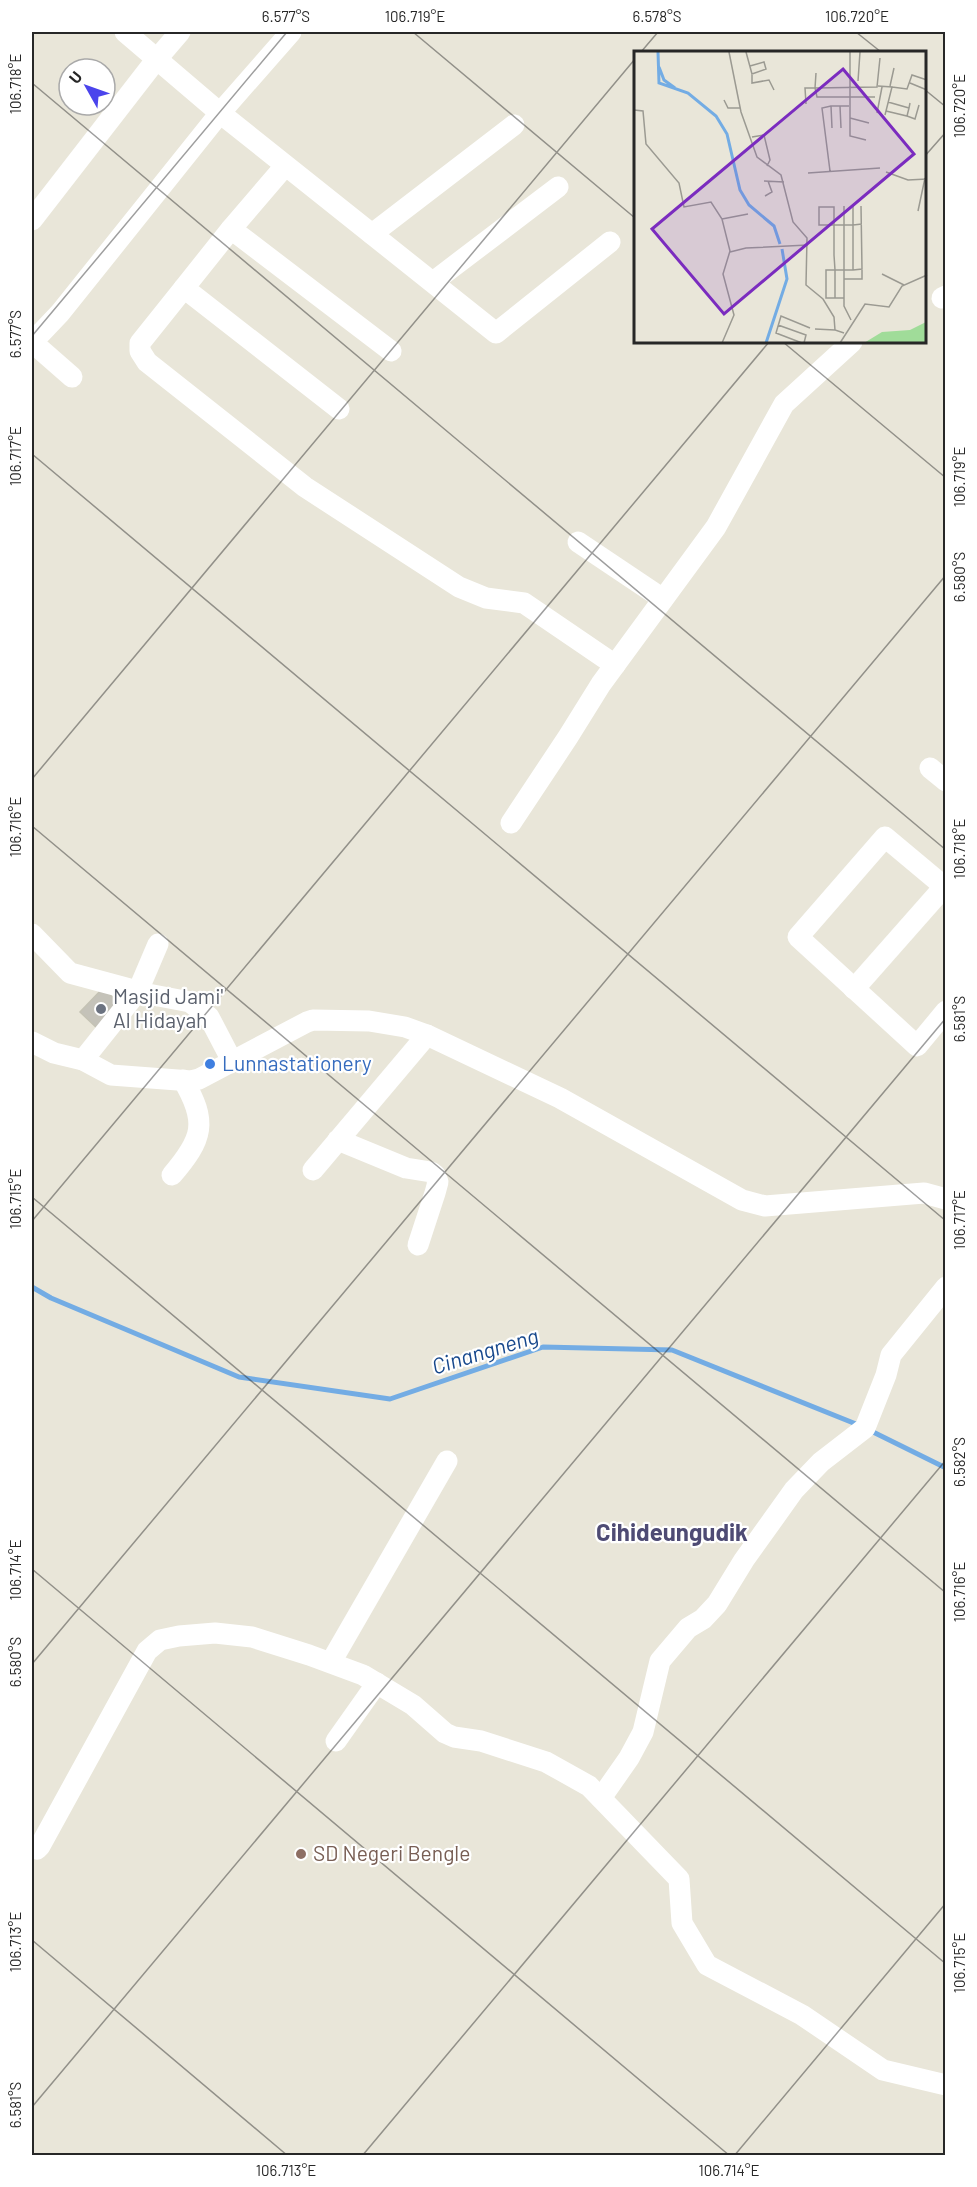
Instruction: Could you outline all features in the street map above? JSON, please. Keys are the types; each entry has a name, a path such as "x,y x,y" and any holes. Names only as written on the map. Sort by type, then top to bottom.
{"street":[{"path":"125,32 285,166 496,333 610,242"},
{"path":"32,220 180,32"},
{"path":"72,377 32,340 60,313 220,113 291,32"},
{"path":"372,234 514,125"},
{"path":"285,166 231,229 140,343 140,351 147,362 305,487 459,587 486,598 524,603 615,665"},
{"path":"433,282 558,187"},
{"path":"231,229 391,351"},
{"path":"184,288 339,409"},
{"path":"511,824 615,665 716,527 784,404 850,344"},
{"path":"578,542 663,600"},
{"path":"854,988 945,887 885,837 798,937 917,1046 945,1011"},
{"path":"32,934 70,972 138,991 190,1002 200,1008 216,1029 232,1061"},
{"path":"83,1060 138,991 158,944"},
{"path":"32,1042 54,1053 83,1060 111,1075 183,1080 199,1079 313,1020 369,1021 427,1035 560,1098 742,1200 765,1206 924,1193 945,1199"},
{"path":"313,1170 427,1035"},
{"path":"172,1175 191,1153 199,1123 194,1100 183,1080"},
{"path":"338,1140 406,1168 431,1172 435,1175 438,1182 418,1245"},
{"path":"601,1798 644,1732 660,1661 688,1628 703,1619 717,1604 744,1560 794,1490 821,1462 865,1428 872,1415 891,1355 945,1287"},
{"path":"331,1662 447,1461"},
{"path":"32,1847 40,1846 147,1651 153,1644 179,1636 215,1633 252,1637 331,1662 363,1675 425,1714 435,1726 445,1733 454,1737 481,1741 546,1762 589,1786 679,1879 682,1923 707,1965 802,2015 883,2070 945,2085"},
{"path":"336,1742 377,1683"}],"building":[{"name":"Masjid Jami' Al Hidayah","path":"103,988 122,1006 99,1030 80,1012"}],"waterway":[{"name":"Cinangneng","path":"32,1287 51,1298 239,1377 390,1399 543,1347 672,1350 861,1426"},
{"name":"Cinangneng","path":"869,1430 946,1468"}],"place":[{"name":"Masjid Jami' Al Hidayah","path":"101,1009"},
{"name":"Lunnastationery","path":"210,1064"},
{"name":"SD Negeri Bengle","path":"301,1854"}],"district":[{"name":"Cihideungudik","path":"672,1533"}]}
